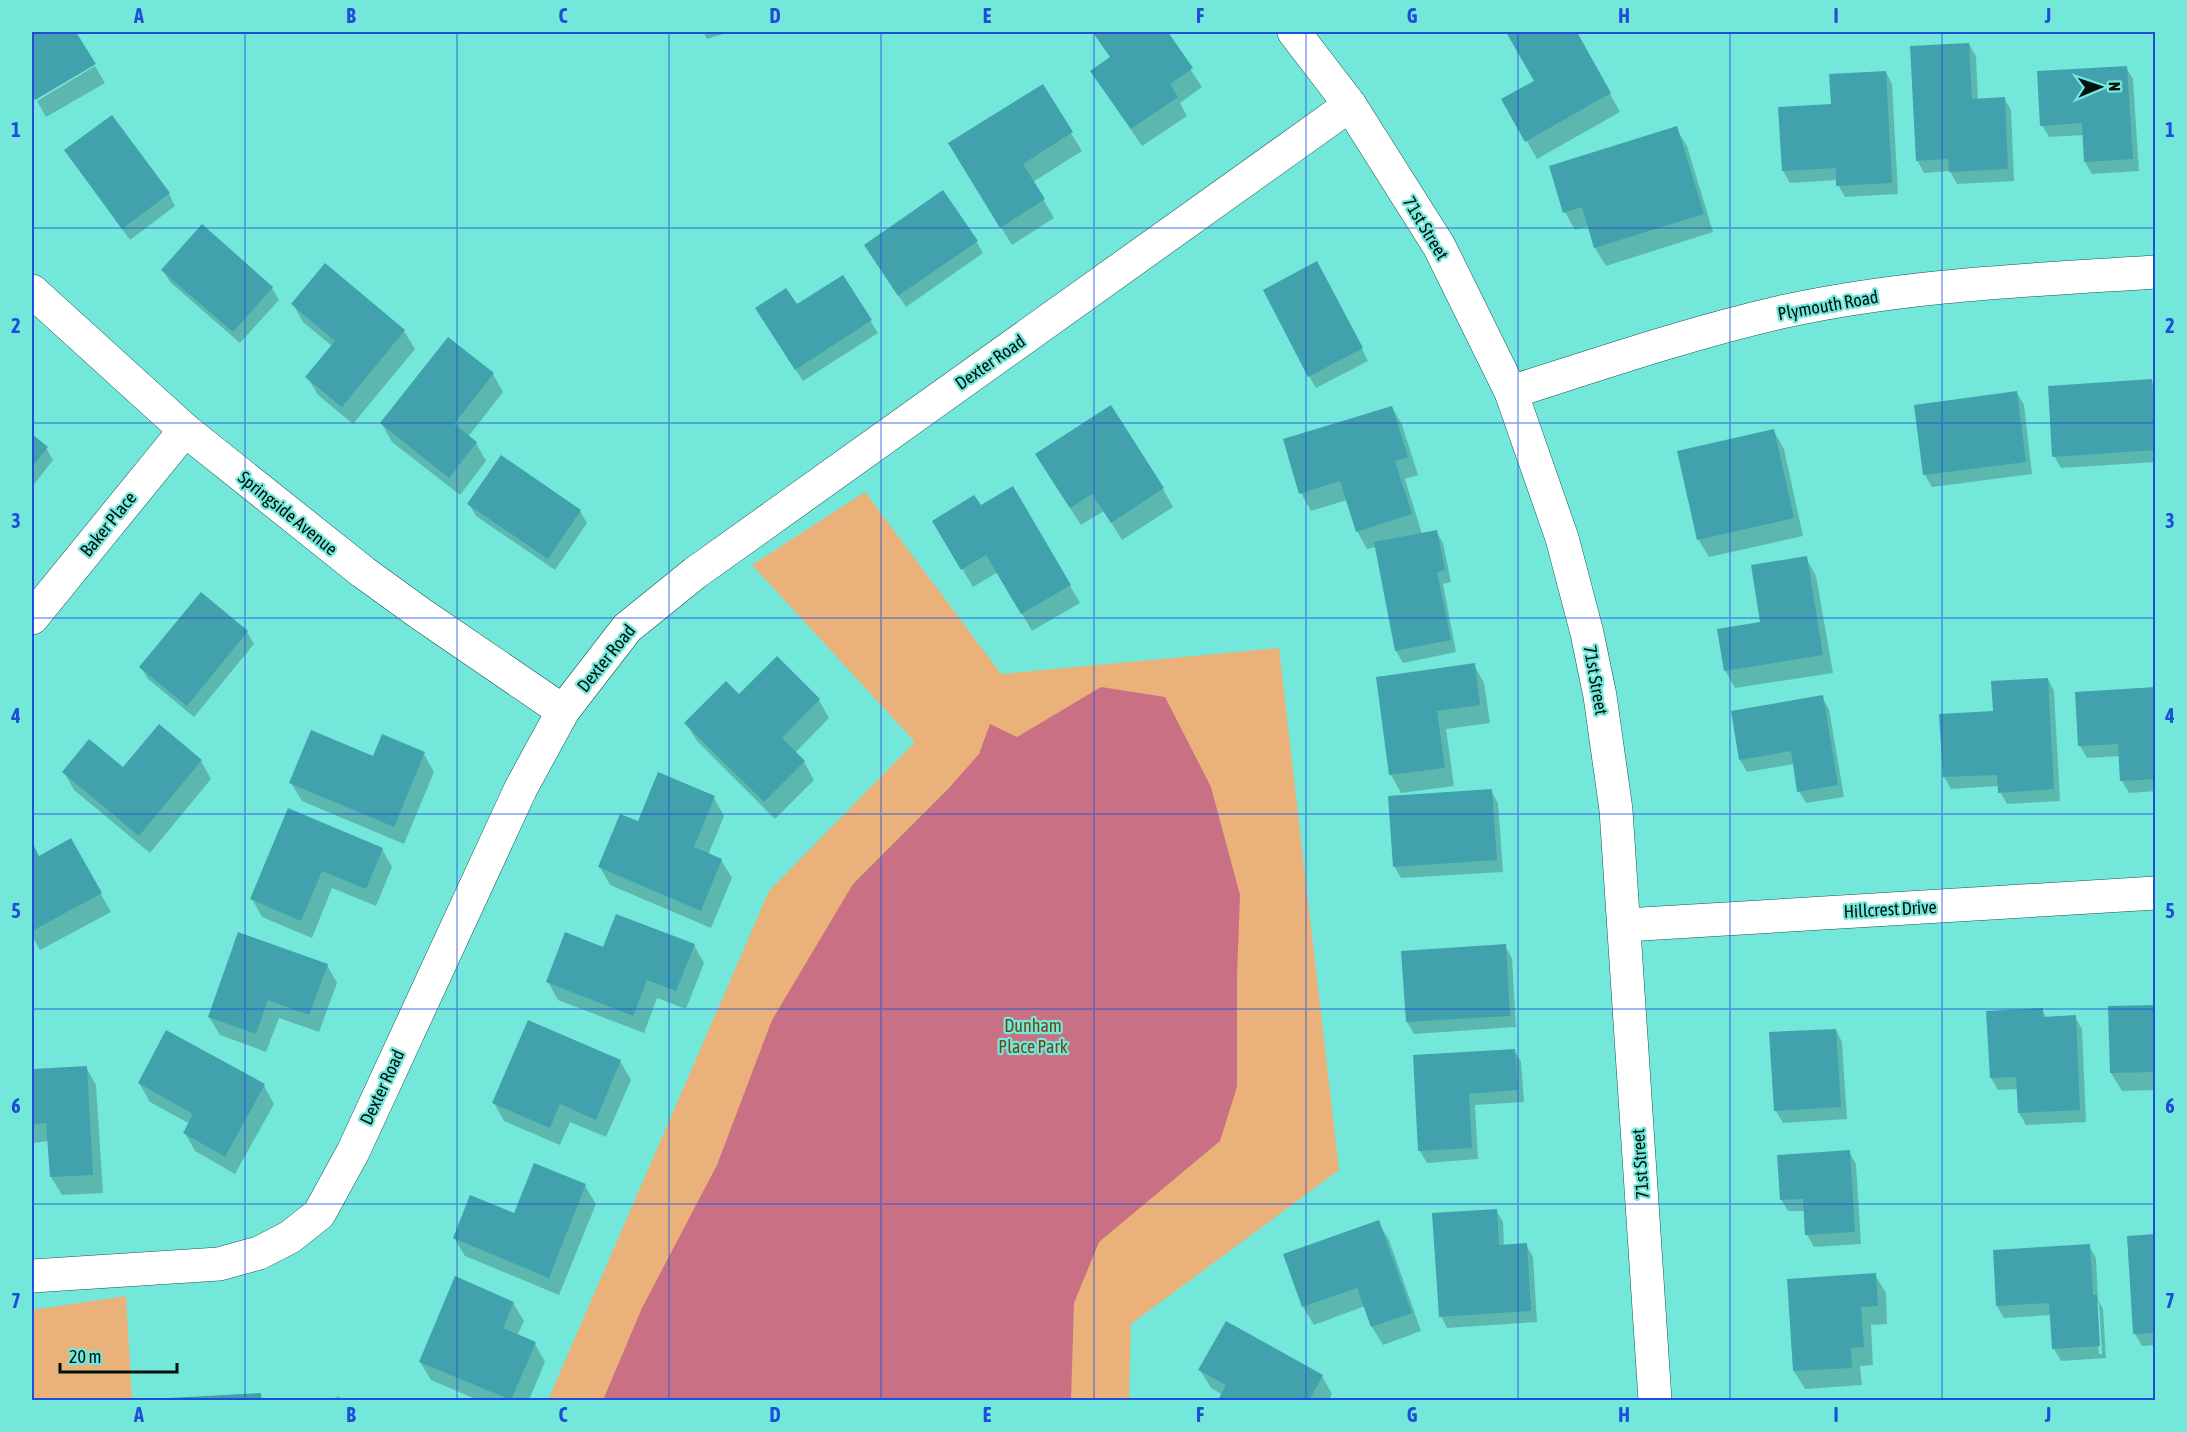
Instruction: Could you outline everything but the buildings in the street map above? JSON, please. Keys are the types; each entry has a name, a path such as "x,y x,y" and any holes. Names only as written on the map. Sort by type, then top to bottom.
{"street":[{"name":"71st Street","path":"1294,32 1350,105 1439,246 1511,392 1562,538 1587,633 1600,696 1616,810 1655,1401"},
{"name":"Dexter Road","path":"32,1276 219,1264 259,1253 290,1237 319,1214 352,1152 521,788 563,711 627,628 695,573 1350,105"},
{"name":"Plymouth Road","path":"1511,392 1694,335 1778,313 1873,296 1977,283 2156,272"},
{"name":"Springside Avenue","path":"32,291 185,430 363,572 563,711"},
{"name":"Baker Place","path":"32,618 185,430"},
{"name":"Hillcrest Drive","path":"1625,925 2156,893"}],"green space":[{"name":"Dunham Place Park","path":"865,492 1001,674 1279,648 1339,1170 1131,1324 1129,1400 548,1400 769,891 915,742 752,565"},
{"path":"126,1296 132,1400 32,1400 32,1310"}],"shaded area":[{"name":"Dunham Place Park","path":"1101,687 1165,697 1211,787 1240,895 1237,1087 1220,1141 1099,1242 1074,1303 1071,1400 603,1400 642,1308 717,1165 772,1020 853,884 949,788 979,754 990,724 1017,737"}]}
